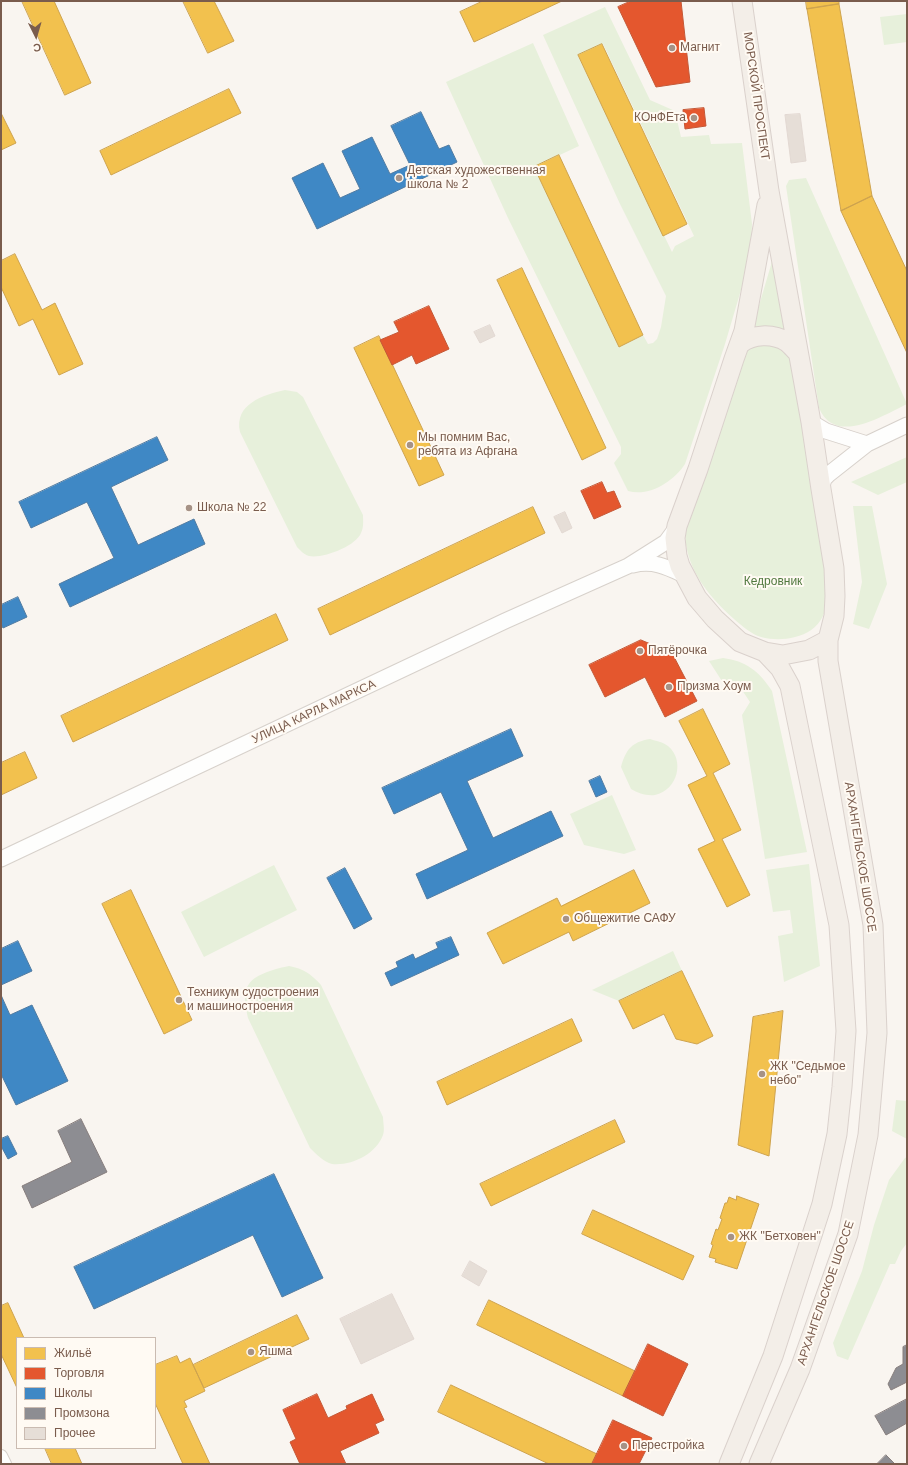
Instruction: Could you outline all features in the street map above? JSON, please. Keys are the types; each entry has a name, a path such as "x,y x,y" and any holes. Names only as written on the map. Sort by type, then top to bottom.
{"main road":[{"name":"МОРСКОЙ ПРОСПЕКТ","path":"742,1 770,191 811,422"},
{"path":"770,191 744,331 698,469 677,526 675,538 677,556 684,575 697,598 715,619 740,642 765,652 783,654 809,650 828,640"},
{"path":"740,344 752,337 769,337 786,341 798,354"},
{"name":"АРХАНГЕЛЬСКОЕ ШОССЕ","path":"759,1464 800,1369 848,1234 868,1135 877,1033 873,924 828,661 828,640 834,616 834,568 820,490 811,422"},
{"path":"729,1464 773,1356 822,1204 837,1134 846,1031 838,925 790,686 780,668 765,652"}],"street":[{"path":"811,422 826,431 867,444"},
{"path":"820,490 824,480 829,474 867,444 907,425"},
{"path":"628,566 666,542 677,526"},
{"path":"628,566 640,563 656,564 666,566 684,575"},
{"name":"УЛИЦА КАРЛА МАРКСА","path":"1,859 499,624 628,566"},
{"path":"1,1456 5,1464"}],"green space":[{"path":"605,7 650,100 675,111 681,137 709,135 711,144 742,143 752,224 751,248 746,273 725,344 685,464 668,482 653,490 645,492 628,491 614,463 621,454 621,447 508,218 446,82 533,43 579,146 534,167 619,347 643,335 648,344 653,343 657,339 661,327 666,296 620,204 543,35","holes":["603,44 694,236 675,246 672,252 578,56"]},
{"path":"907,14 907,42 884,45 880,17"},
{"path":"806,178 907,404 872,421 860,425 847,427 836,425 826,419 819,408 786,186 789,180"},
{"path":"774,250 790,334 752,329"},
{"name":"Кедровник","path":"767,341 789,353 828,580 826,608 818,624 804,634 782,639 761,637 747,630 724,610 706,590 688,555 685,529 740,361 748,347"},
{"path":"285,390 297,392 303,397 363,515 363,528 358,538 346,547 322,556 309,556 297,547 240,432 239,422 241,414 252,402"},
{"path":"907,457 907,482 878,495 851,482"},
{"path":"853,506 872,506 887,584 869,629 853,624 862,582"},
{"path":"723,658 745,664 751,668 762,678 772,691 807,852 765,859 742,715 750,702 740,687 729,692 709,661"},
{"path":"650,739 668,746 673,752 677,766 674,781 663,792 655,795 642,794 631,789 621,767 625,755 634,744"},
{"path":"612,795 636,850 624,854 584,845 570,814"},
{"path":"809,864 820,966 784,982 778,936 793,933 790,910 773,912 766,870"},
{"path":"274,865 297,910 204,957 181,912"},
{"path":"673,951 682,971 619,1001 592,990"},
{"path":"289,966 306,972 321,985 383,1117 384,1133 380,1142 369,1153 355,1161 332,1164 323,1160 310,1148 248,1018 245,996 247,988 252,980 261,974"},
{"path":"896,1100 907,1101 907,1139 892,1131"},
{"path":"907,1157 907,1243 901,1251 895,1264 890,1264 848,1360 837,1356 833,1343 862,1271 874,1225 889,1180"}],"building: Жильё":[{"path":"22,1 54,1 91,83 65,95"},
{"path":"183,1 214,1 234,41 208,53"},
{"path":"483,1 562,1 474,42 460,12"},
{"path":"806,1 839,1 839,4 807,9"},
{"path":"839,4 872,196 841,211 807,9"},
{"path":"602,44 687,224 663,236 578,55"},
{"path":"229,89 241,113 111,175 100,151"},
{"path":"1,113 16,143 1,150"},
{"path":"559,155 643,335 619,347 534,167"},
{"path":"872,196 907,271 907,353 841,211"},
{"path":"15,254 42,310 55,303 83,364 59,375 33,319 19,326 1,287 1,261"},
{"path":"522,268 606,448 582,460 497,280"},
{"path":"379,336 444,475 419,486 354,348"},
{"path":"533,507 545,533 330,635 318,609"},
{"path":"276,614 288,640 73,742 61,716"},
{"path":"703,709 730,764 713,773 741,830 722,839 750,895 727,907 698,849 715,841 688,785 707,776 679,721"},
{"path":"25,752 37,778 1,795 1,763"},
{"name":"Общежитие САФУ","path":"634,870 650,903 573,941 569,932 503,964 487,933 557,898 561,906"},
{"path":"131,890 192,1020 164,1034 102,904"},
{"path":"682,971 713,1036 697,1044 676,1039 664,1014 633,1029 619,1001"},
{"name":"ЖК \"Седьмое небо\"","path":"783,1011 769,1156 738,1145 753,1017"},
{"path":"572,1019 582,1041 447,1105 437,1082"},
{"path":"615,1120 625,1142 491,1206 480,1184"},
{"name":"ЖК \"Бетховен\"","path":"737,1196 759,1204 737,1269 715,1262 716,1259 709,1257 713,1245 711,1244 716,1229 718,1230 722,1219 720,1218 725,1203 727,1203 729,1197 736,1200"},
{"path":"593,1210 694,1256 683,1280 582,1234"},
{"path":"489,1300 635,1371 623,1396 477,1325"},
{"path":"8,1303 24,1337 16,1337 16,1386 1,1354 1,1306"},
{"name":"Яшма","path":"297,1315 309,1339 204,1388 193,1365"},
{"path":"177,1356 180,1363 190,1358 205,1391 184,1401 187,1407 184,1408 210,1464 183,1464 156,1405 156,1365"},
{"path":"451,1385 597,1454 592,1464 549,1464 438,1412"},
{"path":"45,1449 75,1449 82,1464 52,1464"}],"building: Торговля":[{"path":"631,1 681,1 690,82 656,87 618,7"},
{"name":"КОнФЕта","path":"704,108 706,126 685,129 683,110"},
{"path":"429,306 449,349 416,364 412,355 392,365 380,340 399,332 394,322"},
{"path":"602,482 607,493 614,491 621,507 594,519 581,491"},
{"name":"Призма Хоум","path":"641,640 672,653 697,701 665,717 645,677 605,697 589,665"},
{"path":"648,1344 688,1364 663,1416 623,1396"},
{"path":"317,1394 328,1418 347,1409 346,1406 372,1394 384,1420 375,1424 379,1433 340,1451 346,1464 300,1464 290,1442 296,1439 283,1410"},
{"name":"Перестройка","path":"613,1420 652,1438 639,1464 592,1464"}],"building: Школы":[{"path":"421,112 439,149 449,145 457,162 317,229 292,178 323,163 340,198 360,189 342,151 372,137 390,174 410,165 391,126"},
{"path":"157,437 168,460 111,487 138,545 194,519 205,544 70,607 59,584 114,558 87,502 31,528 19,502"},
{"path":"18,597 27,617 3,628 1,624 1,605"},
{"path":"511,729 523,756 467,781 493,838 551,811 563,836 427,899 416,874 468,850 441,792 394,814 382,788"},
{"path":"600,776 607,792 596,797 589,781"},
{"path":"345,868 372,919 354,929 327,878"},
{"path":"451,937 459,955 391,986 385,973 398,967 396,962 413,954 415,959 438,948 436,943"},
{"path":"18,941 32,971 1,985 1,949"},
{"path":"1,995 10,1015 32,1005 68,1081 16,1105 1,1074"},
{"path":"8,1136 17,1154 8,1159 1,1146 1,1139"},
{"path":"274,1174 323,1278 282,1297 253,1235 94,1309 74,1267"}],"building: Промзона":[{"path":"81,1119 107,1172 32,1208 22,1186 72,1162 58,1131"},
{"path":"907,1345 907,1382 891,1390 888,1384 896,1368 903,1364 903,1347"},
{"path":"907,1399 907,1423 886,1435 875,1416"},
{"path":"886,1455 895,1464 877,1464"}],"building: Прочее":[{"path":"800,114 806,161 791,163 785,115"},
{"path":"490,325 495,336 480,343 474,332"},
{"path":"565,512 572,528 562,533 554,517"},
{"path":"470,1261 487,1271 479,1286 462,1276"},
{"path":"392,1294 414,1339 361,1364 340,1319"}],"place":[{"name":"Магнит","path":"672,48"},
{"name":"КОнФЕта","path":"694,118"},
{"name":"Детская художественная школа № 2","path":"399,178"},
{"name":"Мы помним Вас, ребята из Афгана","path":"410,445"},
{"name":"Школа № 22","path":"189,508"},
{"name":"Пятёрочка","path":"640,651"},
{"name":"Призма Хоум","path":"669,687"},
{"name":"Общежитие САФУ","path":"566,919"},
{"name":"Техникум судостроения и машиностроения","path":"179,1000"},
{"name":"ЖК \"Седьмое небо\"","path":"762,1074"},
{"name":"ЖК \"Бетховен\"","path":"731,1237"},
{"name":"Яшма","path":"251,1352"},
{"name":"Перестройка","path":"624,1446"}]}
